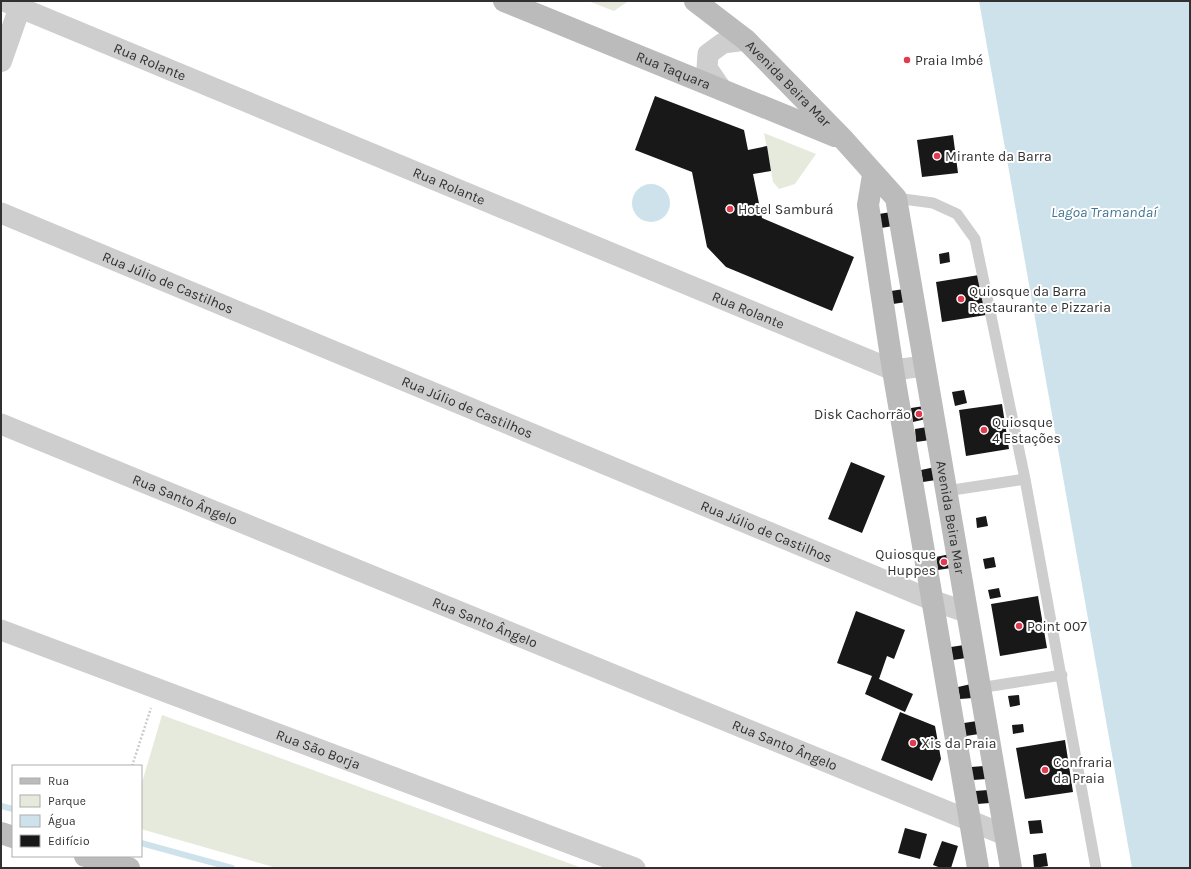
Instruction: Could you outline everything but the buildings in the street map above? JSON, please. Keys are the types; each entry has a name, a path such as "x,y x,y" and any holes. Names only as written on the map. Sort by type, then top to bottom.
{"main road":[{"name":"Rua Taquara","path":"504,1 844,140"},
{"name":"Avenida Beira Mar","path":"695,1 746,40 844,140 896,198 1011,868"},
{"path":"873,174 868,205 893,370 934,601 978,868"},
{"path":"1,833 12,837"},
{"path":"89,857 129,868"}],"street":[{"path":"1,61 15,3"},
{"name":"Rua Rolante","path":"15,3 893,370"},
{"path":"722,90 707,68 708,54 723,43 746,40"},
{"path":"868,205 876,198 885,195 896,198"},
{"name":"Rua Júlio de Castilhos","path":"1,213 934,601 966,612"},
{"path":"893,370 925,366"},
{"name":"Rua Santo Ângelo","path":"1,424 1005,835"},
{"name":"Rua São Borja","path":"1,630 635,868"}],"lane":[{"path":"896,198 933,203 957,214 975,239 1025,479 1062,675 1096,868"},
{"path":"946,491 1025,479"},
{"path":"979,688 1062,675"}],"path":[{"path":"132,765 158,689"}],"green space":[{"path":"588,1 627,1 627,2 614,11"},
{"path":"764,133 816,154 795,184 779,189 773,182"},
{"path":"162,715 582,868 277,868 142,829 142,783"}],"water":[{"name":"Lagoa Tramandaí","path":"979,1 1190,1 1190,868 1132,868"},
{"path":"647,184 655,184 662,187 667,192 670,203 667,214 662,219 655,222 647,222 640,219 635,214 632,207 632,199 635,192 640,187"}],"waterway":[{"path":"1,806 12,809"},
{"path":"142,843 232,868"}],"place":[{"name":"Praia Imbé","path":"907,60"},
{"name":"Mirante da Barra","path":"937,156"},
{"name":"Hotel Samburá","path":"730,209"},
{"name":"Quiosque da Barra Restaurante e Pizzaria","path":"961,299"},
{"name":"Disk Cachorrão","path":"919,414"},
{"name":"Quiosque 4 Estações","path":"984,430"},
{"name":"Quiosque Huppes","path":"944,562"},
{"name":"Point 007","path":"1019,626"},
{"name":"Xis da Praia","path":"913,743"},
{"name":"Confraria da Praia","path":"1045,770"}]}
